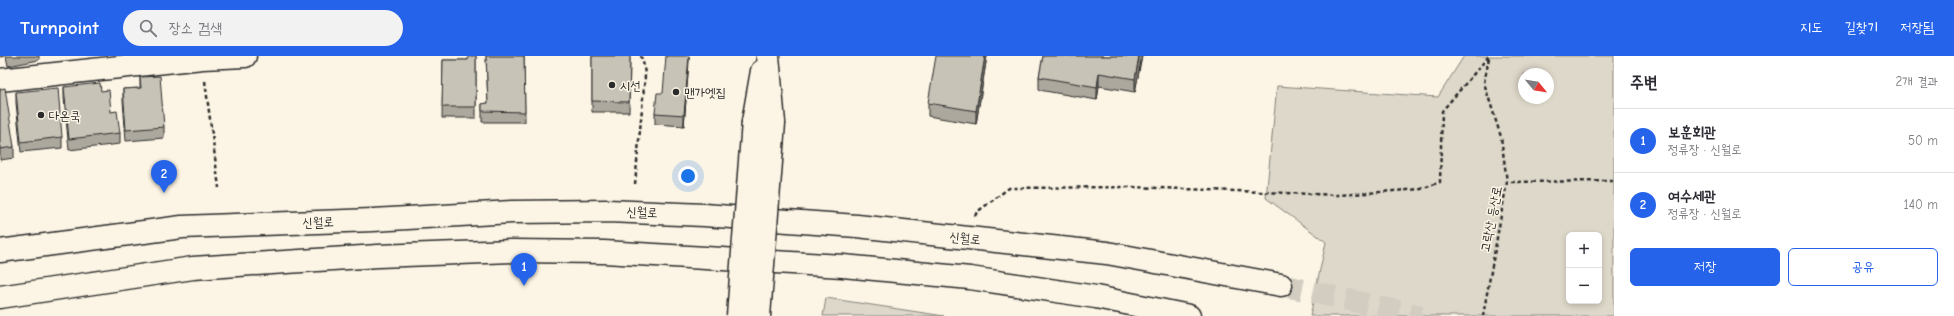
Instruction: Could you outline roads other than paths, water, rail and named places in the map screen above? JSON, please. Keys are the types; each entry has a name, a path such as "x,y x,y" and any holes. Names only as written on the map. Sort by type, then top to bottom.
{"street":[{"path":"0,80 57,64 245,56"},
{"path":"759,316 764,122 764,56"},
{"path":"738,316 764,122 768,56"},
{"name":"신월로","path":"0,251 182,227 373,220 512,212 608,211 704,215 857,226 1107,253 1281,285"},
{"path":"0,297 193,268 378,256 512,251 604,252 843,266 970,278 1096,297 1189,316"}],"tunnel":[{"path":"1281,285 1421,316"}],"place":[{"name":"시선","path":"612,85"},
{"name":"맨가엣집","path":"676,92"},
{"name":"다온쿡","path":"41,115"},
{"name":"여수세관","path":"164,193"},
{"name":"보훈회관","path":"524,286"}]}
